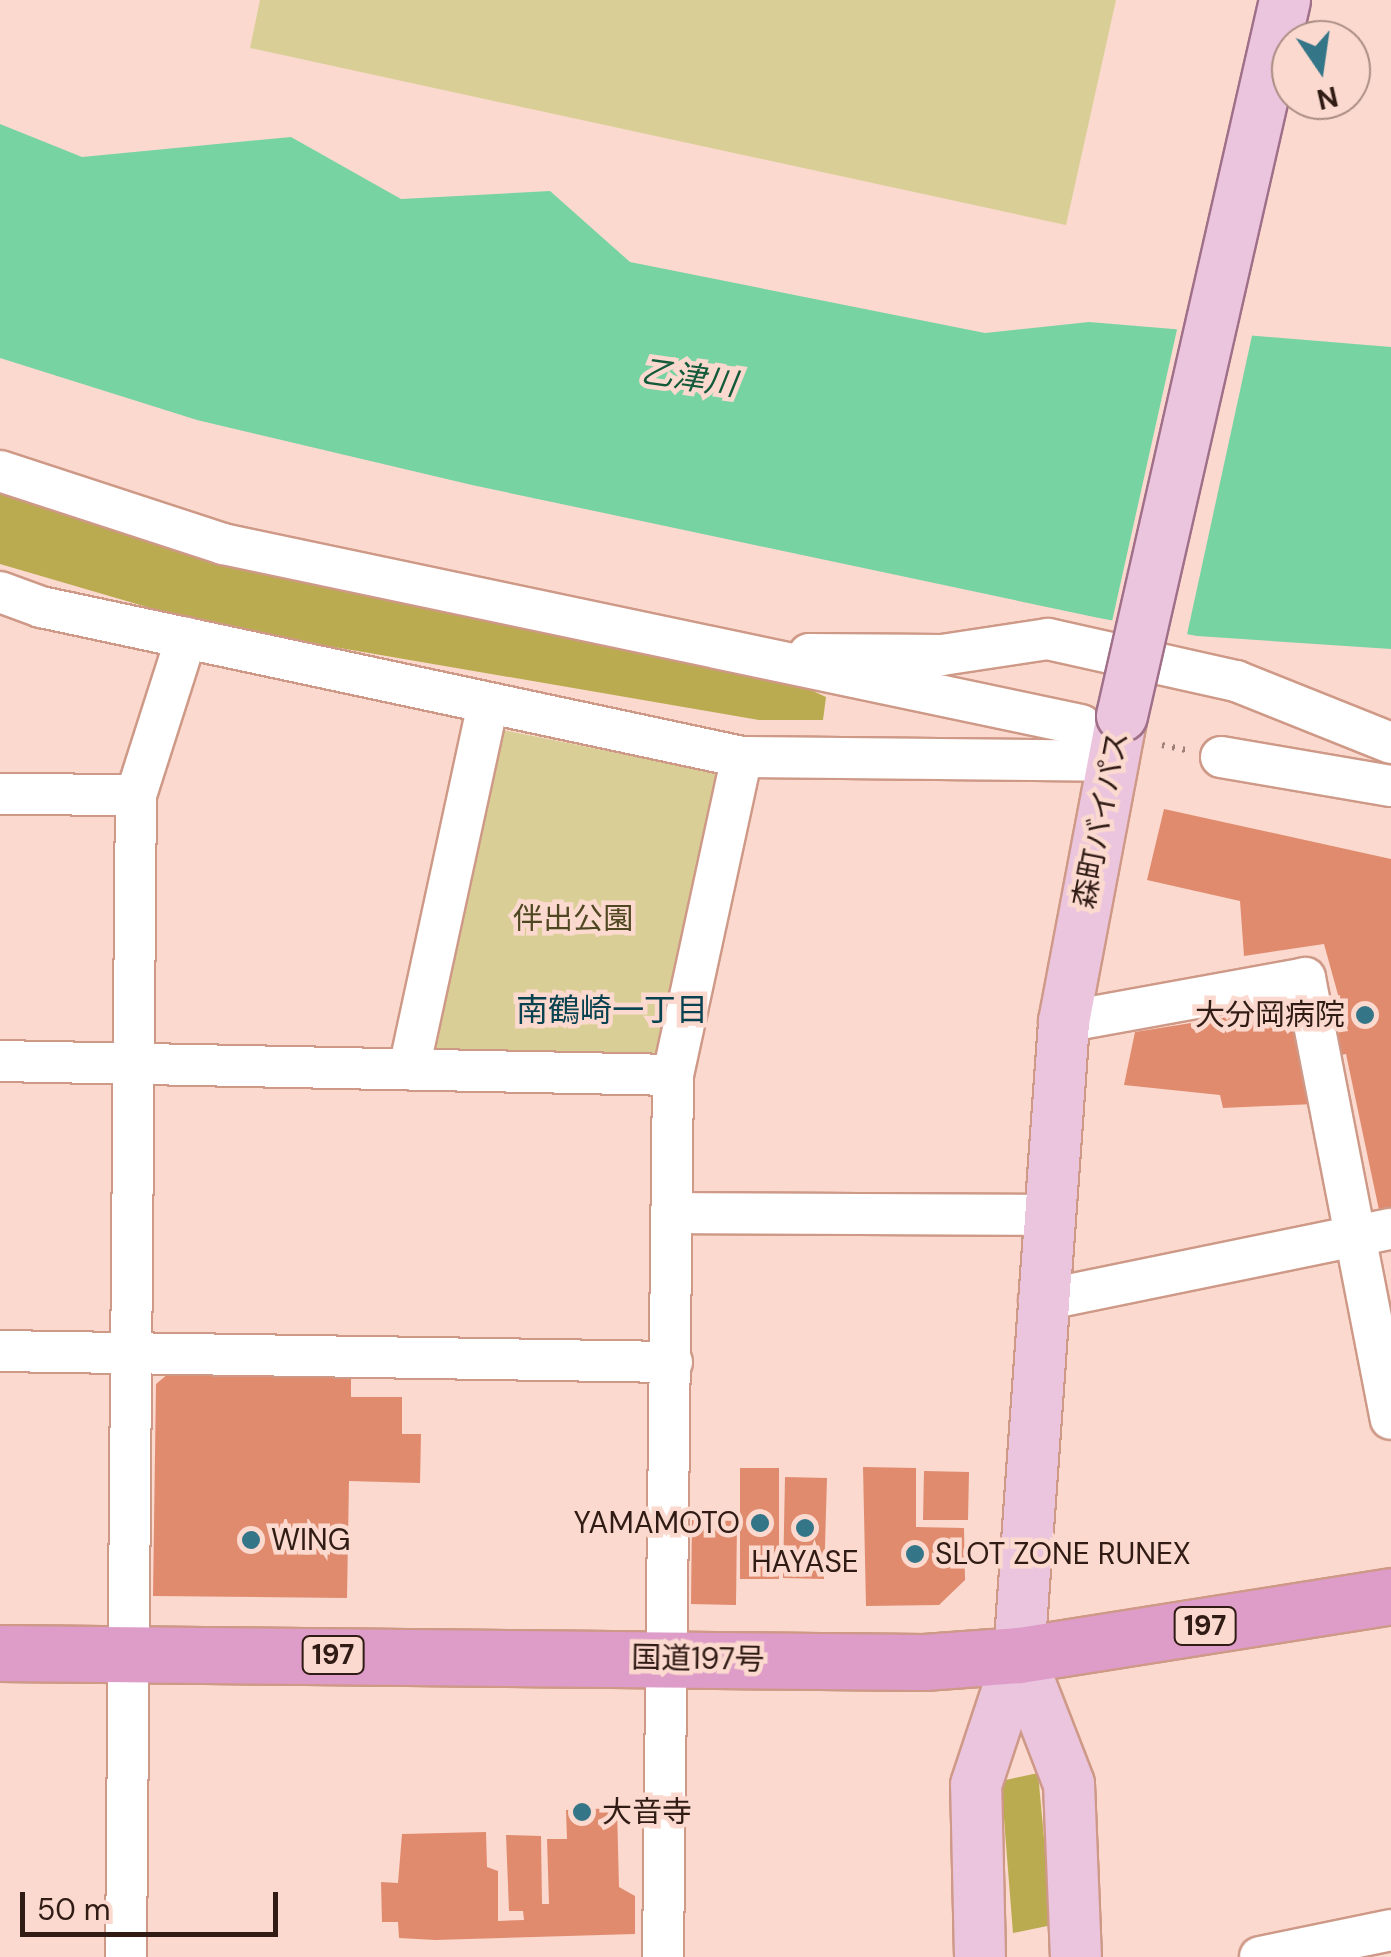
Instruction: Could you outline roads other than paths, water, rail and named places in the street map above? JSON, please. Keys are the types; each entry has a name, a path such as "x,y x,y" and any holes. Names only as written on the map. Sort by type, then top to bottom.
{"highway":[{"name":"国道197号","path":"0,1653 666,1659 1019,1656 1391,1596"}],"main road":[{"name":"森町バイパス","path":"1019,1656 1046,1215 1064,1022 1104,734 1285,0"},
{"path":"980,1957 976,1785 1019,1656"},
{"path":"1019,1656 1069,1784 1076,1957"}],"street":[{"path":"0,470 223,544 1104,734"},
{"path":"0,592 186,638 742,757 1104,734"},
{"path":"126,1957 136,796 186,638"},
{"path":"745,658 942,654 1048,639 1236,680 1391,743"},
{"path":"409,1069 488,703"},
{"path":"664,1957 673,1075 742,757"},
{"path":"1221,757 1391,786"},
{"path":"0,794 136,796"},
{"path":"1064,1022 1305,978 1373,1233 1391,1419"},
{"path":"0,1061 673,1075"},
{"path":"672,1213 1046,1215"},
{"path":"1039,1301 1373,1233"},
{"path":"0,1351 672,1362"},
{"path":"1260,1957 1391,1930"}],"water":[{"name":"乙津川","path":"0,124 82,157 291,137 401,199 550,191 630,262 985,333 1089,322 1391,347 1391,649 1197,636 1099,618 472,485 197,420 0,358"}],"place":[{"name":"大分岡病院","path":"1365,1015"},
{"name":"YAMAMOTO","path":"760,1523"},
{"name":"HAYASE","path":"805,1528"},
{"name":"WING","path":"251,1540"},
{"name":"SLOT ZONE RUNEX","path":"915,1554"},
{"name":"大音寺","path":"582,1812"}],"district":[{"name":"南鶴崎一丁目","path":"612,1010"}],"park label":[{"name":"伴出公園","path":"573,919"}]}
